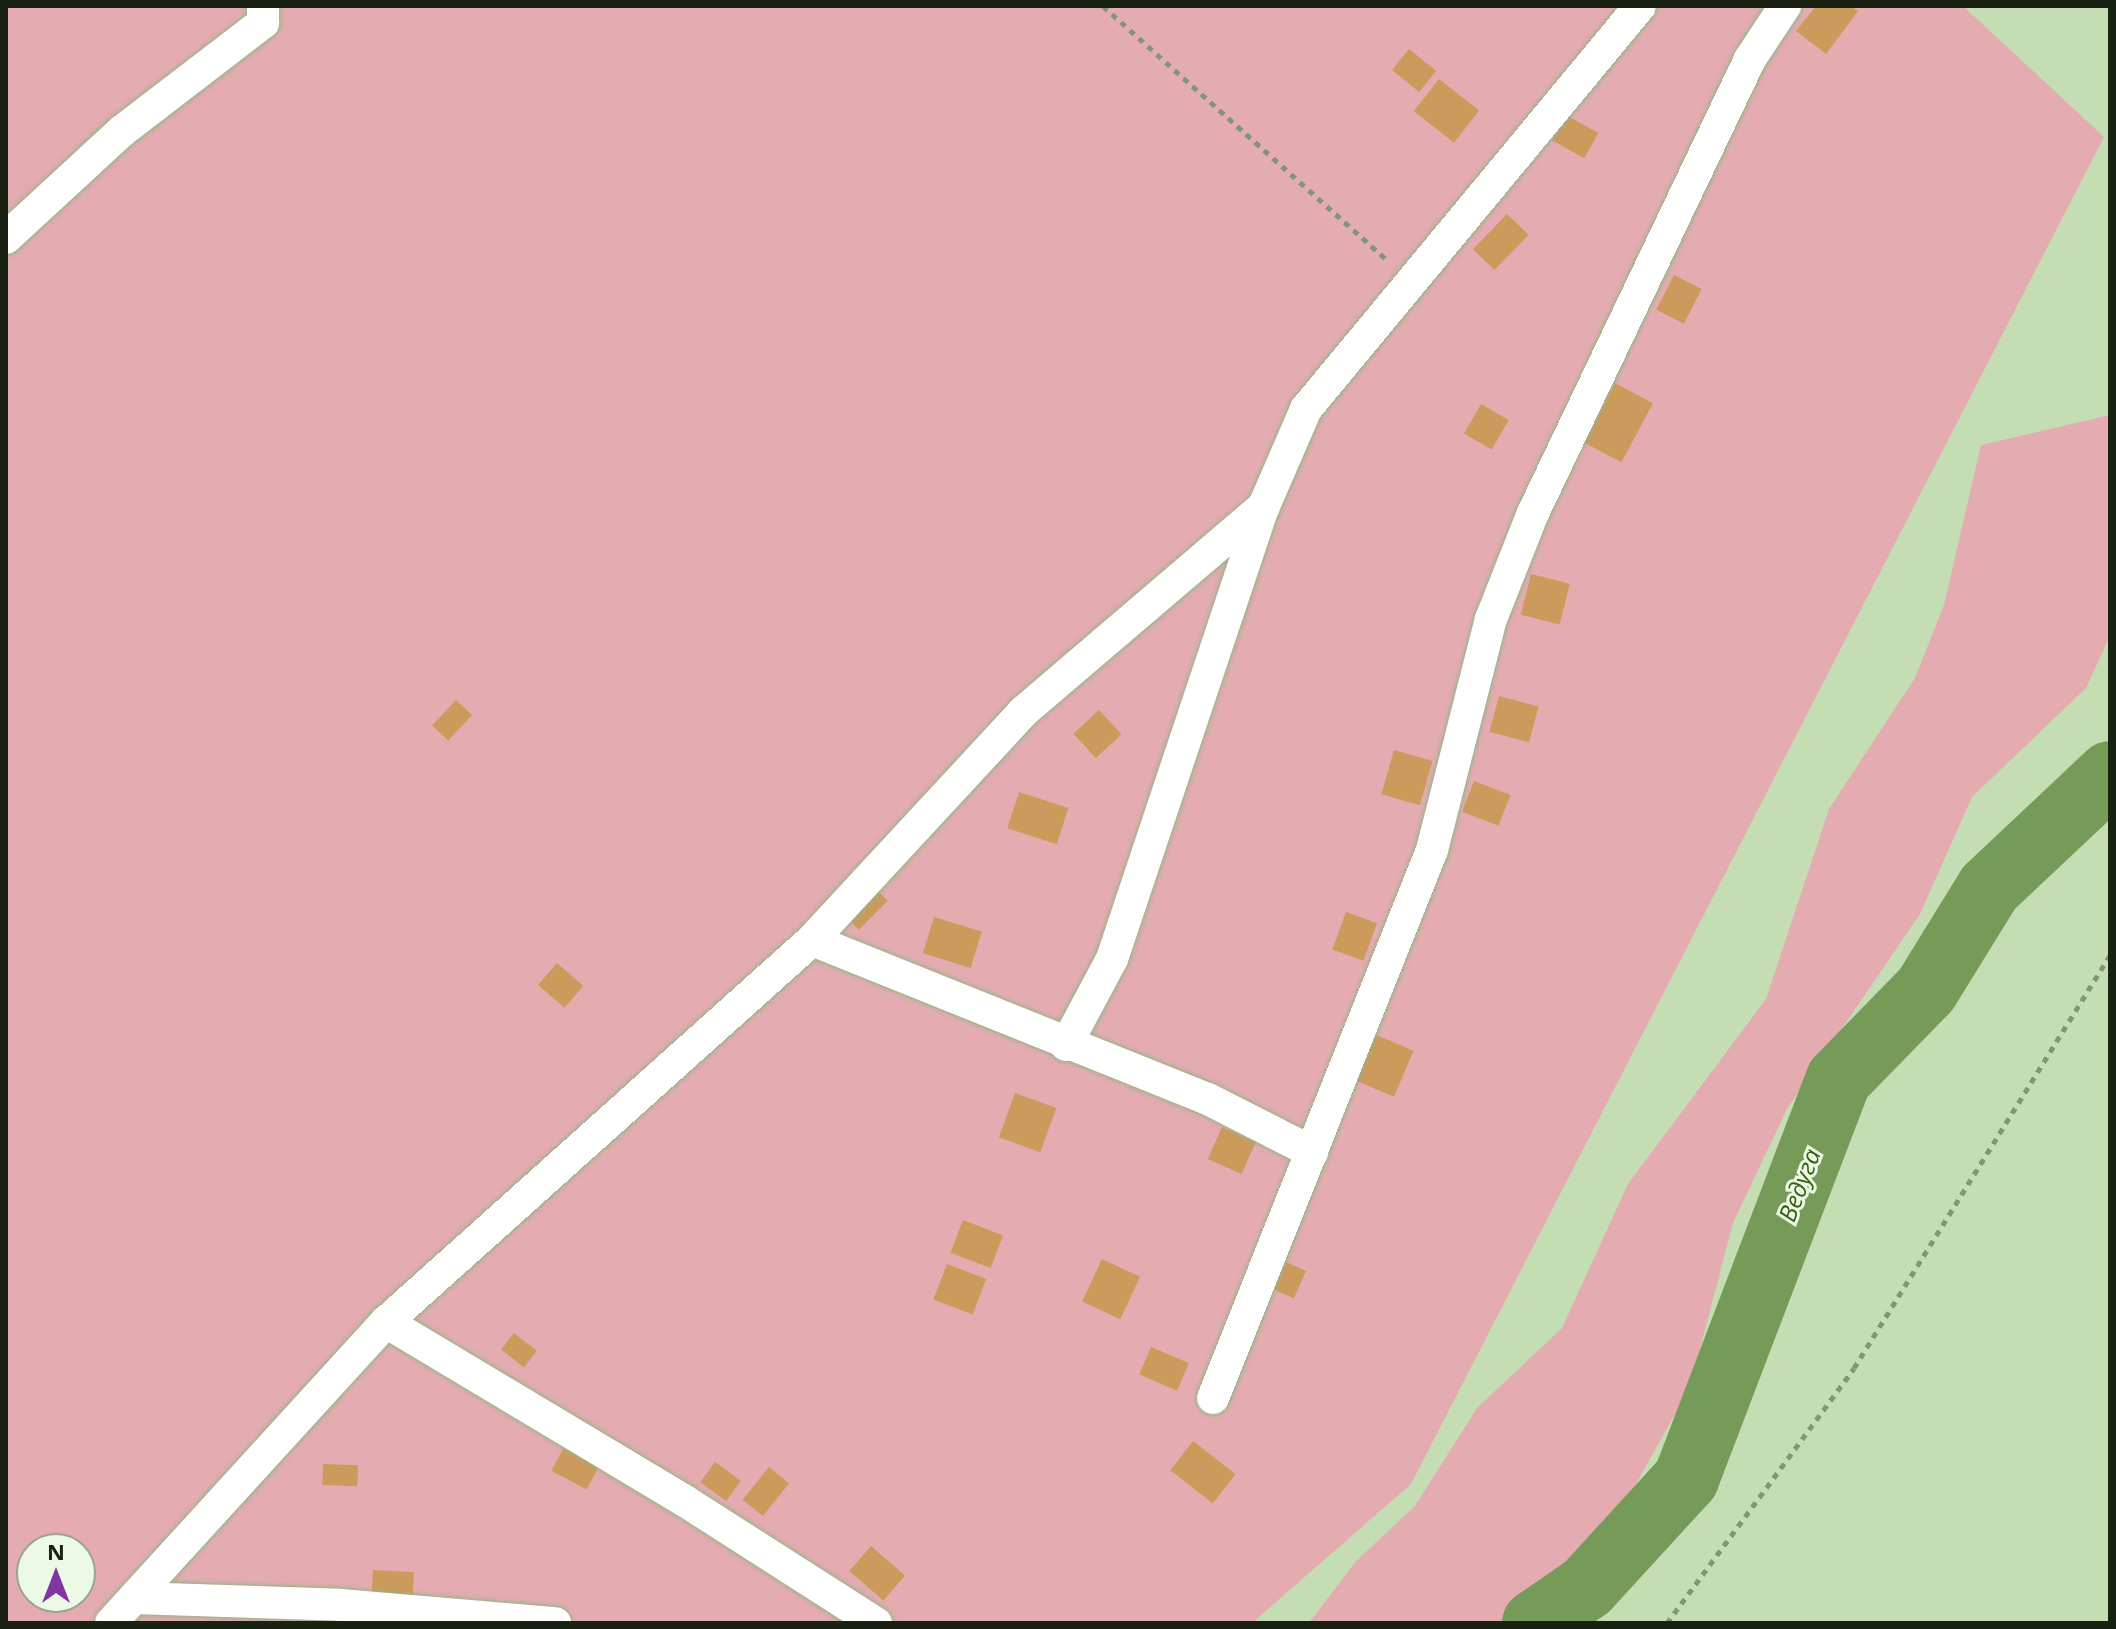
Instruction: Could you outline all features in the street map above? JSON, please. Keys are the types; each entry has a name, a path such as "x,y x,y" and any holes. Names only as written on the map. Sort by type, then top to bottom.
{"street":[{"path":"6,238 122,131 263,23 263,6"},
{"path":"1066,1045 1112,959 1264,506 1306,409 1640,6"},
{"path":"1213,1398 1432,850 1491,619 1533,513 1744,72 1785,6"},
{"path":"111,1623 386,1322 812,940 1023,712 1264,506"},
{"path":"812,940 1066,1045 1208,1099 1312,1152"},
{"path":"386,1322 685,1501 876,1623"},
{"path":"134,1598 340,1605 555,1623"}],"path":[{"path":"1103,6 1411,282"},
{"path":"1667,1623 1854,1368 2110,955"}],"shaded area":[{"path":"6,6 1963,6 2104,137 1411,1484 1252,1623 6,1623"},
{"path":"2110,415 2110,636 2086,688 1972,797 1920,914 1787,1109 1733,1223 1690,1387 1565,1612 1556,1623 1309,1623 1356,1561 1415,1506 1477,1408 1562,1328 1628,1184 1766,999 1829,809 1915,678 1944,605 1981,445"}],"building":[{"path":"1816,6 1851,6 1858,11 1826,54 1796,31"},
{"path":"1409,49 1436,71 1419,92 1392,70"},
{"path":"1439,79 1479,110 1454,143 1414,111"},
{"path":"1566,115 1598,133 1584,158 1552,140"},
{"path":"1507,214 1529,235 1495,270 1473,249"},
{"path":"1674,275 1702,289 1684,324 1656,310"},
{"path":"1615,383 1653,403 1622,462 1584,442"},
{"path":"1481,404 1509,420 1492,449 1464,433"},
{"path":"1531,574 1570,584 1560,624 1521,615"},
{"path":"1499,696 1539,707 1529,742 1489,732"},
{"path":"456,700 472,715 448,741 432,726"},
{"path":"1099,710 1122,734 1096,758 1073,734"},
{"path":"1394,750 1432,761 1420,805 1381,794"},
{"path":"1474,781 1510,795 1499,826 1462,812"},
{"path":"1019,792 1068,808 1057,844 1007,828"},
{"path":"875,888 888,901 859,930 846,917"},
{"path":"1346,912 1377,923 1363,961 1332,950"},
{"path":"934,917 982,932 971,968 923,953"},
{"path":"557,963 583,986 564,1008 538,985"},
{"path":"1374,1034 1414,1051 1394,1097 1354,1080"},
{"path":"1015,1093 1056,1108 1040,1152 999,1137"},
{"path":"1222,1127 1256,1142 1242,1174 1208,1159"},
{"path":"963,1220 1003,1235 991,1268 950,1253"},
{"path":"1102,1259 1140,1277 1120,1319 1082,1302"},
{"path":"1286,1262 1306,1271 1294,1298 1274,1289"},
{"path":"947,1264 986,1279 973,1315 933,1299"},
{"path":"514,1333 537,1351 524,1367 501,1350"},
{"path":"1151,1347 1189,1363 1177,1391 1139,1375"},
{"path":"1193,1441 1236,1474 1213,1503 1170,1470"},
{"path":"564,1447 599,1466 587,1490 551,1471"},
{"path":"715,1462 741,1481 726,1501 700,1482"},
{"path":"323,1464 358,1465 357,1486 322,1485"},
{"path":"769,1467 789,1483 763,1516 743,1500"},
{"path":"871,1546 905,1576 883,1600 849,1571"},
{"path":"373,1570 414,1572 413,1595 372,1593"}],"waterway":[{"name":"Ведуга","path":"1535,1623 1587,1587 1686,1479 1839,1079 1926,990 1989,888 2110,774"}]}
